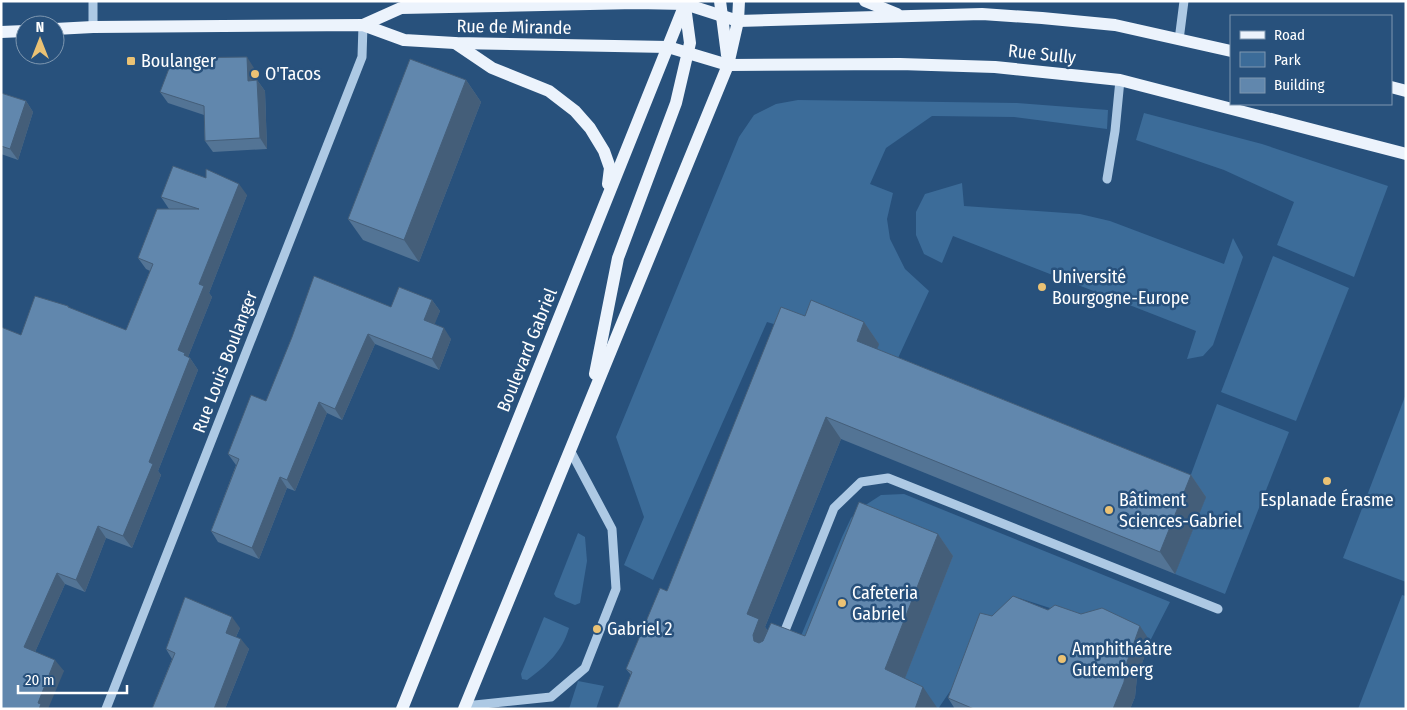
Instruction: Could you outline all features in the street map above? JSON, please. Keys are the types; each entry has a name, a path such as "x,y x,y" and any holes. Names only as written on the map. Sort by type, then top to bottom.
{"main road":[{"path":"720,1 728,65"},
{"path":"465,708 728,65 738,21 739,1"},
{"path":"865,1 902,15"},
{"name":"Rue de Mirande","path":"363,25 401,8 685,3"},
{"path":"590,402 618,258 676,103 688,53 690,43 685,3"},
{"name":"Rue Sully","path":"685,3 738,21 982,14 1042,18 1115,25 1230,51"},
{"name":"Boulevard Gabriel","path":"402,709 685,3"},
{"name":"Rue de Mirande","path":"65,29 363,25 404,40 455,43 668,47"},
{"path":"1,32 15,31"},
{"path":"455,43 492,68 549,91 575,111 590,128 604,151 610,168 604,204"},
{"name":"Rue Sully","path":"668,47 728,65 900,64 995,68 1120,80 1406,154"},
{"path":"1392,88 1406,91"}],"street":[{"path":"93,1 93,28"},
{"path":"1179,40 1184,1"},
{"name":"Rue Louis Boulanger","path":"106,709 362,57 363,25"},
{"path":"1107,179 1115,130 1120,80"},
{"path":"465,708 551,697 585,668 616,589 612,529 570,450"},
{"path":"778,649 834,508 861,482 888,478 1218,609"}],"green space":[{"path":"798,100 1017,103 1108,110 1107,129 1014,117 932,116 886,148 870,184 893,193 887,219 890,239 905,269 929,291 892,371 872,362 879,344 820,338 767,322 653,580 624,565 644,517 616,437 739,137 754,115 776,104"},
{"path":"1144,113 1262,144 1388,186 1354,277 1277,245 1294,202 1224,170 1136,140"},
{"path":"962,183 964,206 1080,214 1110,221 1224,264 1233,238 1243,257 1213,345 1203,356 1187,359 1196,331 953,236 942,263 924,254 916,235 916,212 925,194"},
{"path":"1273,256 1349,288 1296,421 1221,392"},
{"path":"1406,394 1406,582 1343,558"},
{"path":"1217,404 1289,432 1225,594 1175,574 1206,497 1186,488"},
{"path":"904,494 1170,602 1150,641 1100,635 1050,608 1019,598 1008,605 938,709 796,648 851,518 864,506 881,495"},
{"path":"578,533 585,537 587,561 580,603 575,605 556,597 554,594"},
{"path":"1402,595 1406,596 1406,709 1358,709"},
{"path":"544,617 569,628 566,637 558,651 541,669 527,680 522,679 521,674"},
{"path":"578,681 604,686 596,709 569,709"}],"building":[{"path":"247,57 248,81 257,80 260,138 205,141 204,106 160,92 173,58"},
{"path":"410,59 466,80 404,240 348,219"},
{"path":"1,93 26,101 10,149 1,146"},
{"path":"173,166 206,178 206,169 239,184 199,284 204,286 178,350 190,358 149,462 153,464 123,536 98,526 76,580 57,573 24,647 55,660 38,703 41,704 39,709 1,709 1,327 21,335 35,296 68,306 126,330 153,264 138,258 157,209 199,209 161,197"},
{"path":"314,276 391,307 399,287 432,300 424,320 444,328 432,359 368,334 335,409 319,402 287,480 280,477 252,548 211,531 239,459 228,454 251,395 266,401"},
{"name":"Bâtiment Sciences-Gabriel","path":"811,300 864,322 857,341 1191,475 1160,552 826,417 747,614 759,619 753,635 754,641 759,643 763,641 771,623 805,636 859,502 938,534 885,669 923,687 915,709 617,709 632,672 626,669 660,588 667,591 781,307 805,316"},
{"name":"Amphithéâtre Gutemberg","path":"1013,596 1048,610 1055,605 1081,614 1102,608 1140,626 1127,662 1124,682 1113,709 974,709 948,698 980,613 992,616"},
{"path":"185,597 232,617 226,633 241,639 214,709 152,709 175,653 166,649"}],"place":[{"name":"Boulanger","path":"131,61"},
{"name":"O'Tacos","path":"255,74"},
{"name":"Université Bourgogne-Europe","path":"1042,287"},
{"name":"Esplanade Érasme","path":"1327,481"},
{"name":"Bâtiment Sciences-Gabriel","path":"1109,510"},
{"name":"Cafeteria Gabriel","path":"842,603"},
{"name":"Gabriel 2","path":"597,629"},
{"name":"Amphithéâtre Gutemberg","path":"1062,659"}]}
